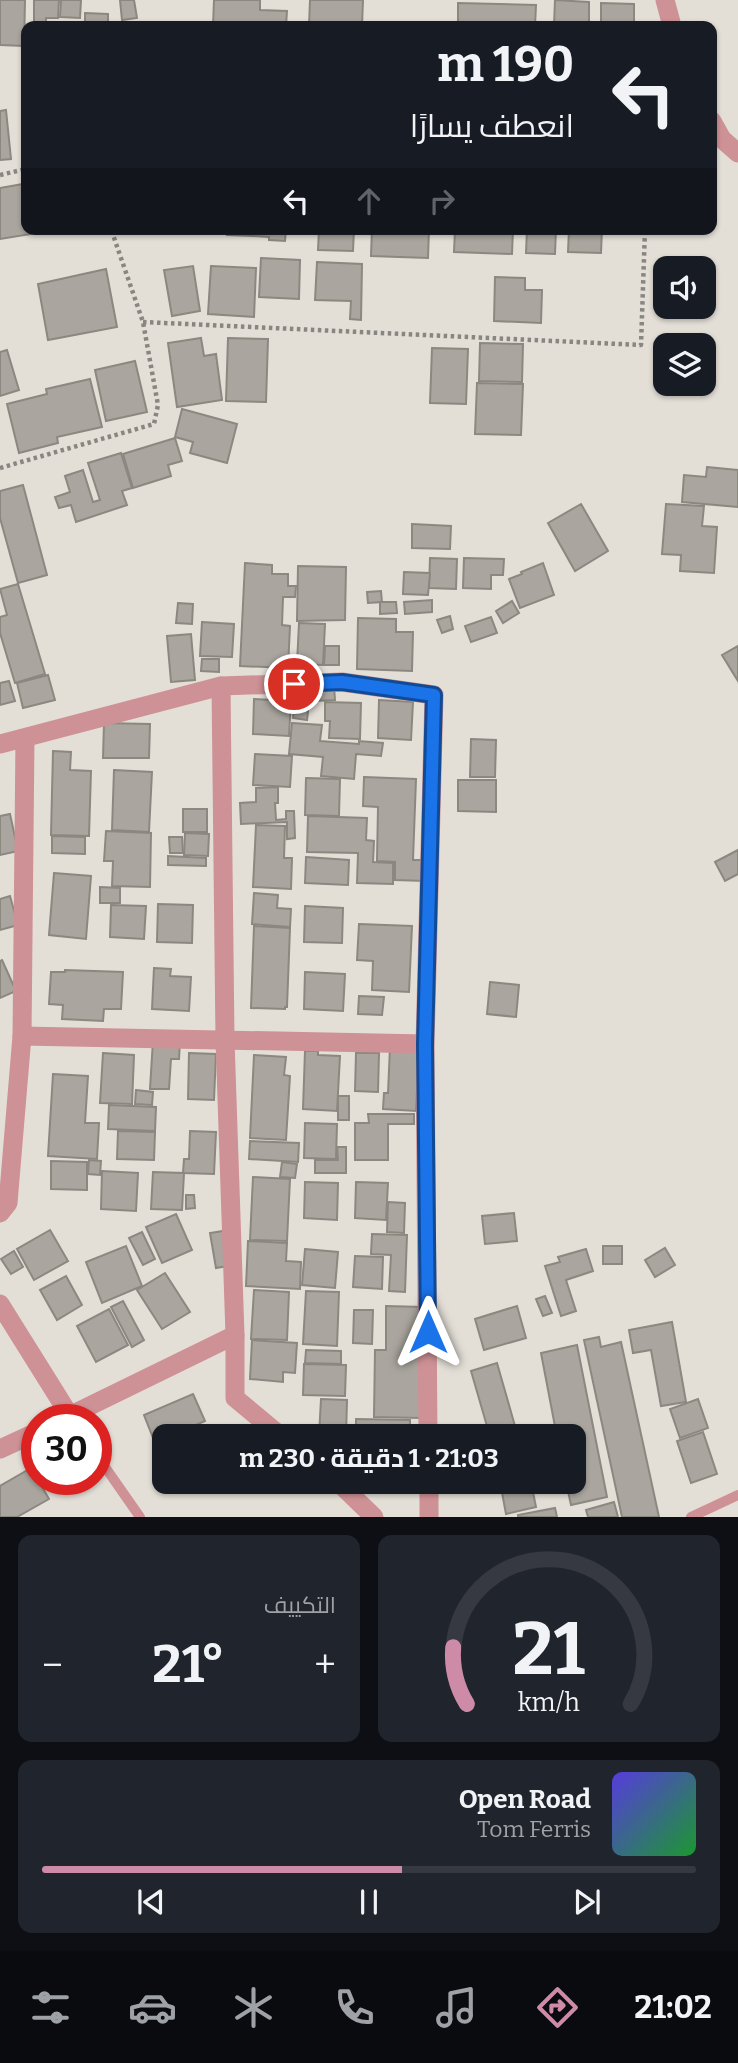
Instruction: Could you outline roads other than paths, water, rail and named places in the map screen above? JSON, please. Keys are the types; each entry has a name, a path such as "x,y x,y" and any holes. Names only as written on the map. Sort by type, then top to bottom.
{"street":[{"path":"665,0 671,21"},
{"path":"717,130 722,139 738,153"},
{"path":"0,744 222,686 342,682 434,695 425,1044 428,1424"},
{"path":"222,686 225,1040 235,1398 266,1424"},
{"path":"0,1213 8,1203 22,1035 25,738"},
{"path":"22,1035 425,1044"},
{"path":"0,1304 60,1404"},
{"path":"96,1404 235,1335"},
{"path":"0,1449 21,1439"},
{"path":"350,1494 374,1517"},
{"path":"429,1494 429,1517"}],"lane":[{"path":"112,1477 140,1517"},
{"path":"691,1517 738,1494"}]}
